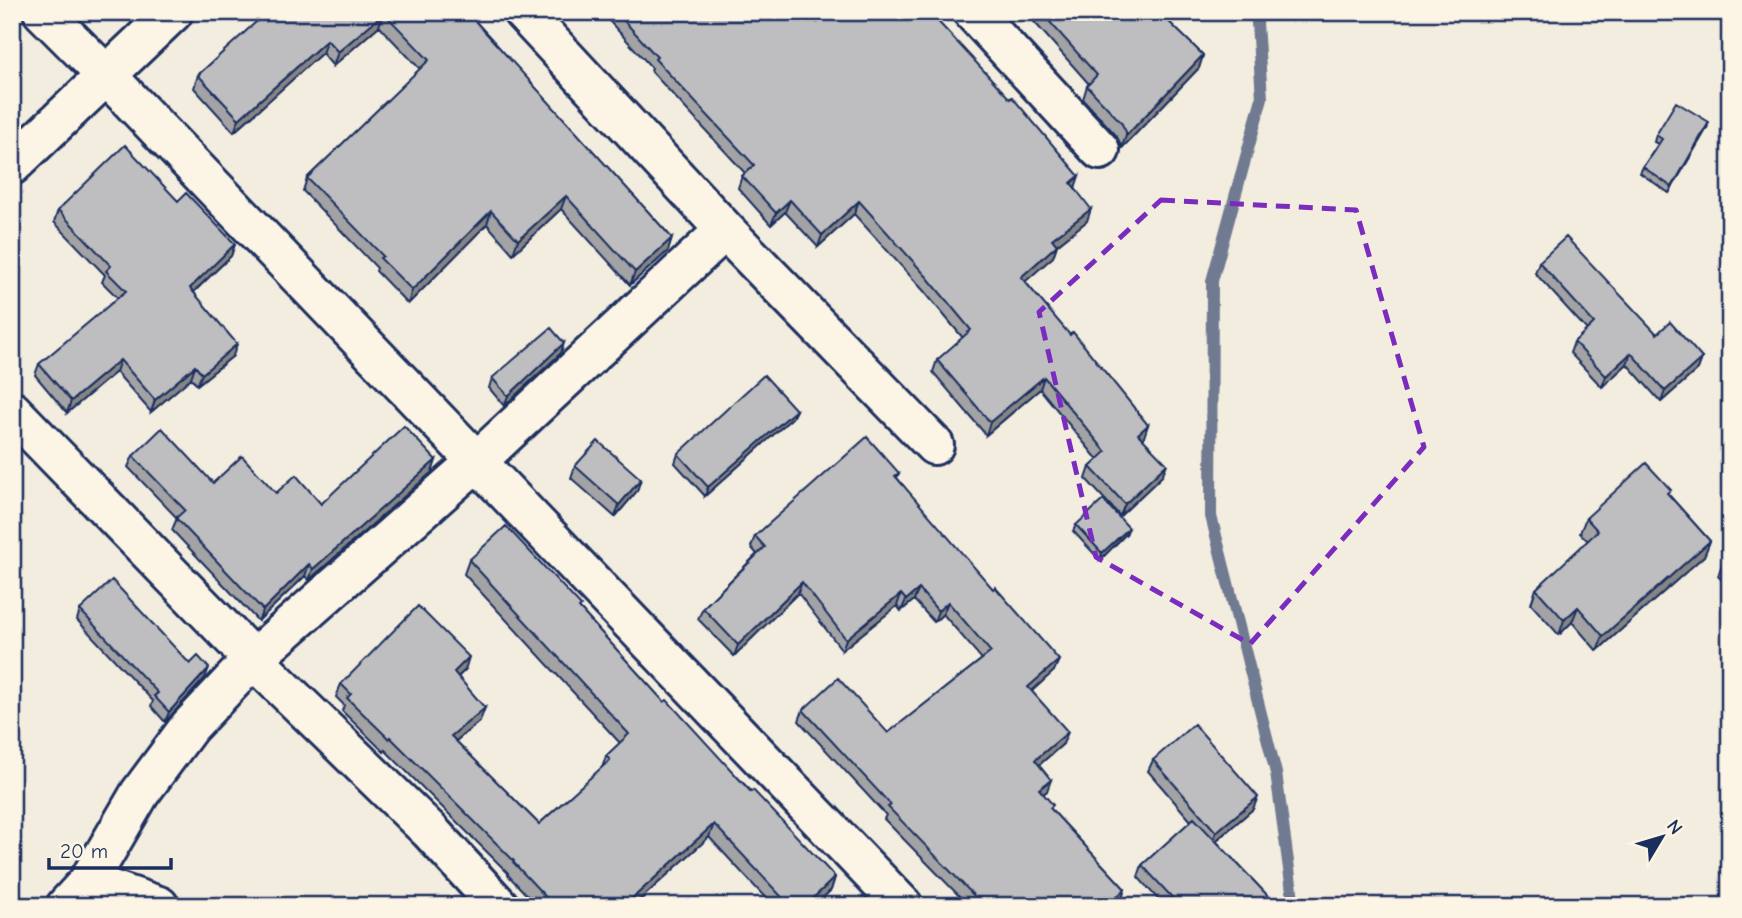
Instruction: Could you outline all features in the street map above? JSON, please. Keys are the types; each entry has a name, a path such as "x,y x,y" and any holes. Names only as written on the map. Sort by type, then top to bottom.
{"street":[{"path":"43,12 903,906"},
{"path":"12,165 173,12"},
{"path":"523,12 726,230 934,445"},
{"path":"973,12 1100,150"},
{"path":"159,906 78,894 140,793 189,727 253,659 476,462 726,230"},
{"path":"12,411 253,659 429,830 499,906"}],"highlighted area":[{"path":"1161,200 1356,210 1424,447 1250,644 1096,557 1039,312"}],"building":[{"path":"267,12 467,12 672,238 635,272 566,196 518,240 491,211 412,290 307,178 429,60 384,13 338,52 327,40 239,119 198,75"},
{"path":"616,12 808,12 817,22 827,12 923,12 929,18 932,15 1010,99 1012,97 1079,176 1071,183 1091,209 1052,239 1057,245 1021,277 1070,335 1073,332 1148,425 1138,434 1167,464 1125,504 1090,467 1106,452 1044,377 990,422 937,360 971,330 859,201 822,235 790,200 776,213 742,176 754,165 655,59 657,57"},
{"path":"1041,12 1159,12 1203,55 1126,136 1121,122 1087,86 1097,75"},
{"path":"1676,102 1709,122 1672,187 1643,167 1662,139 1656,135"},
{"path":"125,145 178,201 186,193 235,244 190,288 237,344 202,374 195,366 155,400 120,360 71,401 39,364 126,291 106,271 111,266 58,210"},
{"path":"1566,237 1657,334 1670,322 1702,358 1665,391 1631,353 1606,376 1574,342 1594,323 1539,262"},
{"path":"551,328 564,343 508,396 492,378"},
{"path":"764,375 796,410 708,487 678,454"},
{"path":"404,426 436,460 313,569 309,564 263,610 176,518 185,510 133,456 162,428 213,483 242,456 276,493 296,475 321,504"},
{"path":"867,437 899,473 895,476 1059,660 1028,687 1068,732 1035,760 1051,780 1039,789 1053,805 1050,808 1125,889 1107,906 984,906 888,807 891,805 803,710 838,678 888,733 991,652 948,602 938,611 919,589 906,600 901,594 846,639 802,582 738,645 703,608 765,547 755,536"},
{"path":"598,441 641,479 619,505 575,466"},
{"path":"1646,463 1671,490 1667,493 1710,541 1603,636 1578,607 1564,620 1536,589 1598,531 1586,518"},
{"path":"1103,500 1129,528 1102,553 1076,525"},
{"path":"506,526 581,606 579,608 664,702 667,700 751,792 753,790 835,877 805,906 790,906 714,824 624,906 554,906 514,861 390,737 389,739 347,698 351,694 341,684 418,606 469,657 454,672 485,708 451,736 539,824 610,760 606,756 629,734 469,560"},
{"path":"1730,556 1730,572 1722,564"},
{"path":"112,580 190,664 198,656 209,668 169,712 154,696 158,693 80,610"},
{"path":"1194,724 1258,797 1216,832 1153,760"},
{"path":"1194,818 1268,896 1258,906 1180,906 1142,865"}],"waterway":[{"path":"1260,12 1257,23 1262,98 1212,281 1211,516 1276,773 1294,906"}]}
